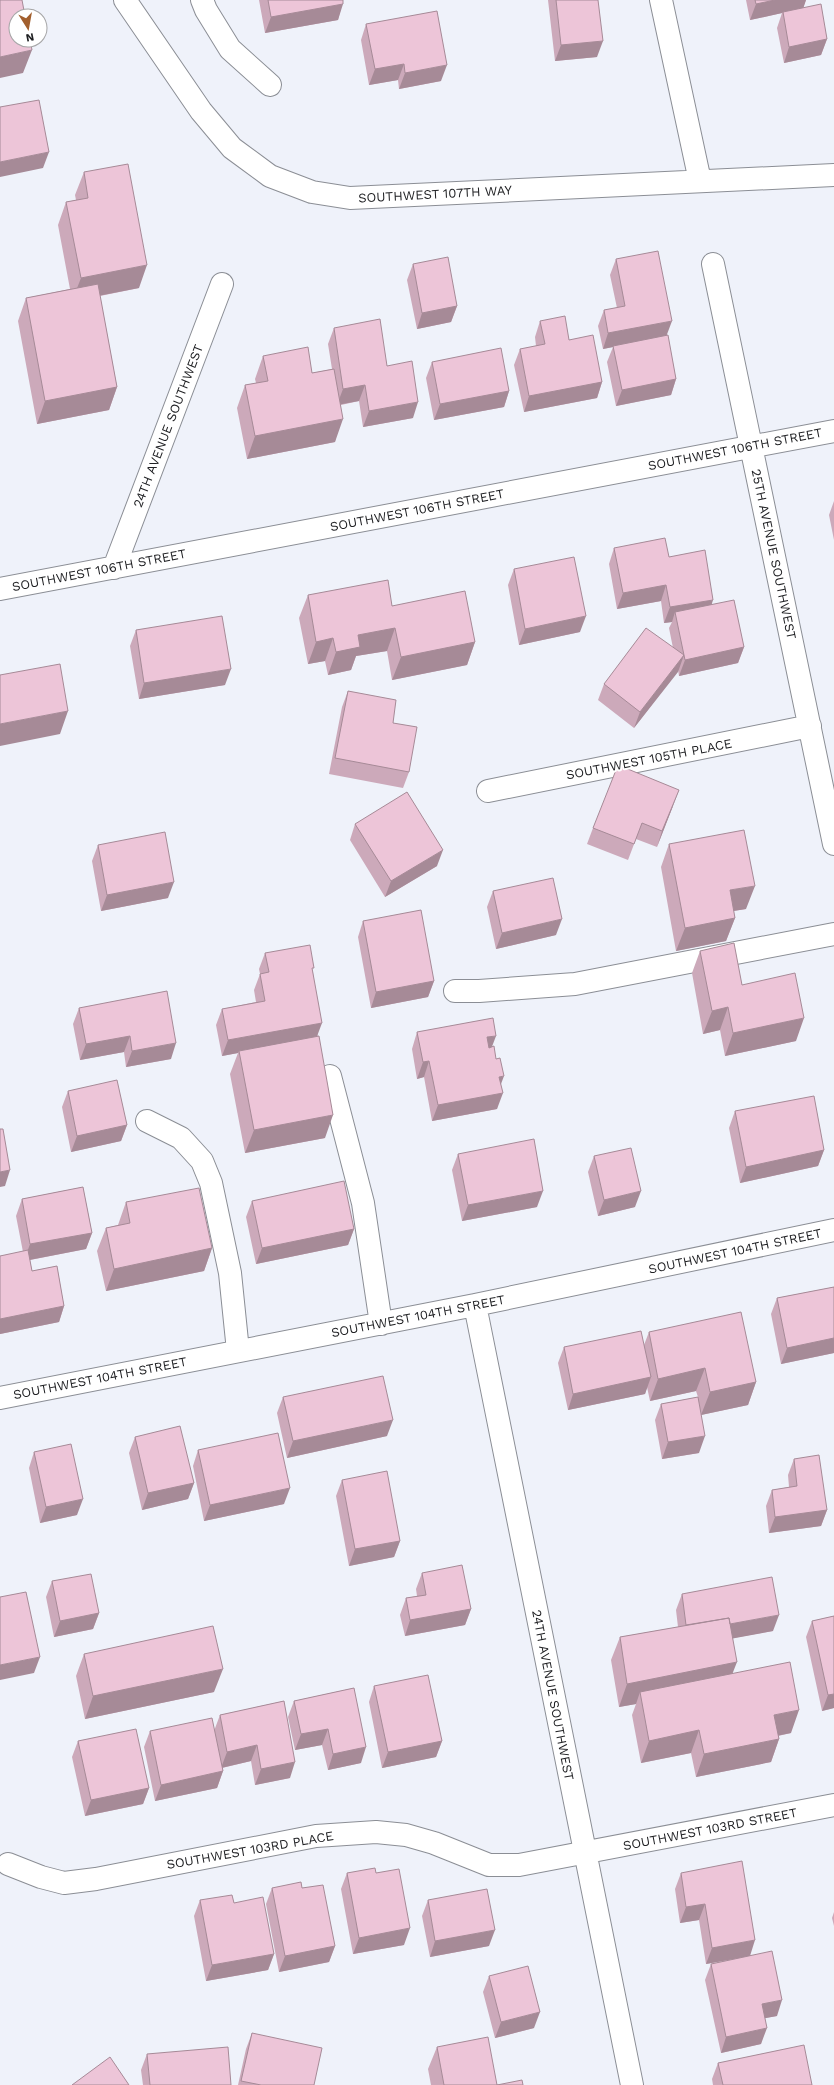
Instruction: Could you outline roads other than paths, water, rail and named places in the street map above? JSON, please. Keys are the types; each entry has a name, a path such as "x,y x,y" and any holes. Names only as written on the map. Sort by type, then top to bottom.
{"street":[{"name":"SOUTHWEST 107TH WAY","path":"125,0 201,111 232,148 270,176 312,192 350,198 834,175"},
{"path":"202,0 230,49 270,84"},
{"path":"661,0 700,181"},
{"name":"25TH AVENUE SOUTHWEST","path":"713,264 834,844"},
{"name":"24TH AVENUE SOUTHWEST","path":"114,568 222,284"},
{"name":"SOUTHWEST 106TH STREET","path":"0,589 834,431"},
{"name":"SOUTHWEST 105TH PLACE","path":"488,791 810,726"},
{"path":"455,991 479,992 575,984 834,934"},
{"path":"330,1076 363,1203 381,1324"},
{"path":"147,1121 181,1138 202,1161 211,1183 230,1273 238,1352"},
{"name":"SOUTHWEST 104TH STREET","path":"0,1398 381,1324 834,1230"},
{"name":"24TH AVENUE SOUTHWEST","path":"475,1305 632,2085"},
{"name":"SOUTHWEST 103RD STREET","path":"585,1853 834,1805"},
{"name":"SOUTHWEST 103RD PLACE","path":"8,1864 41,1877 64,1883 96,1879 316,1836 376,1832 406,1835 434,1843 489,1865 519,1865 585,1853"}]}
